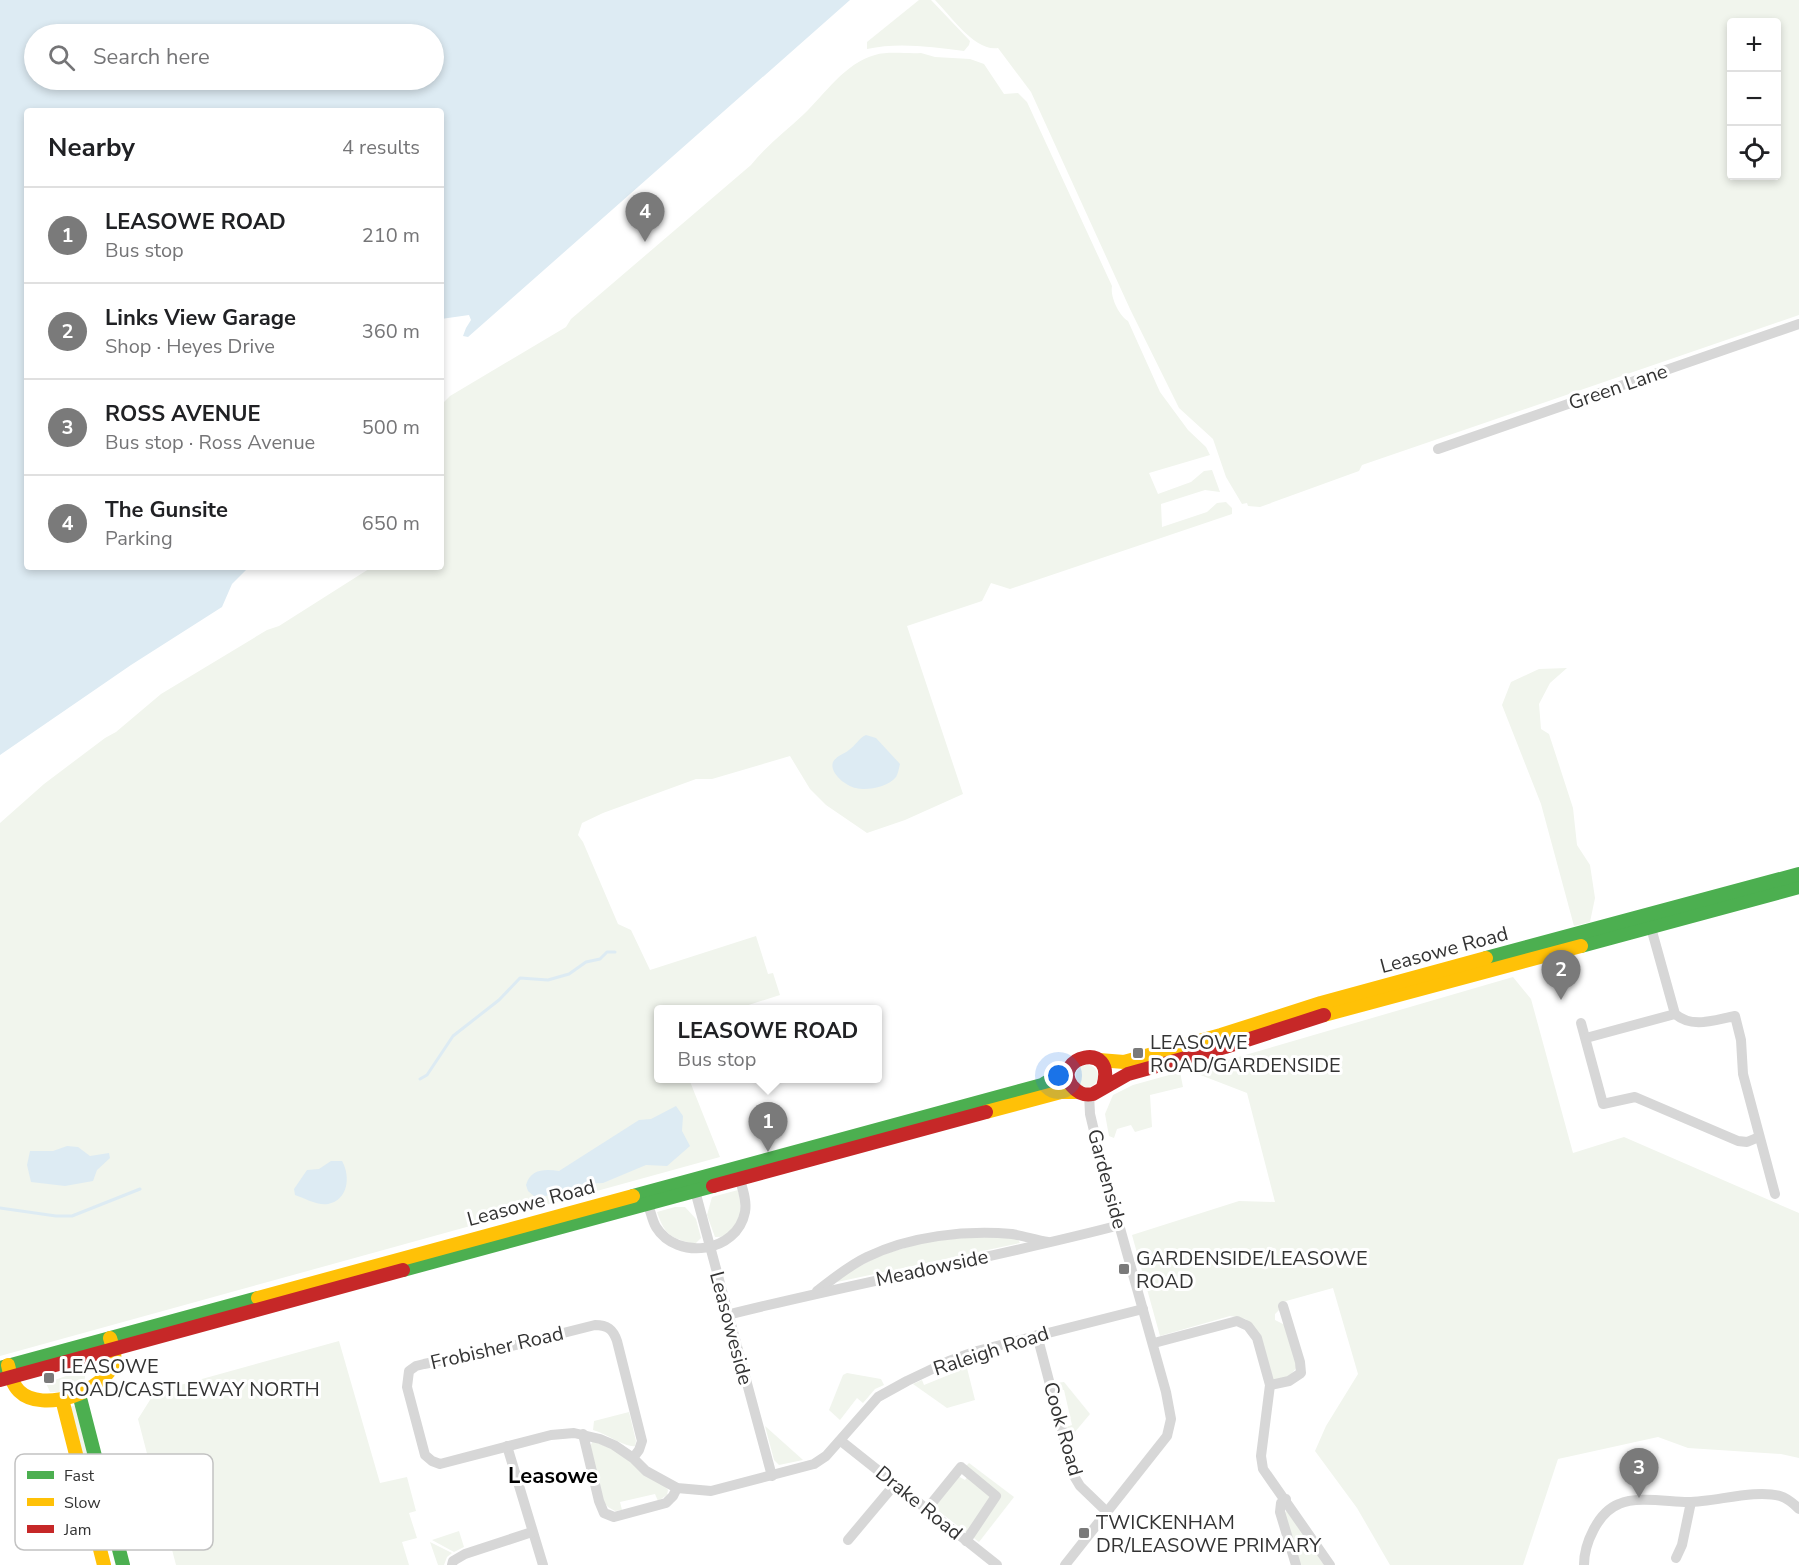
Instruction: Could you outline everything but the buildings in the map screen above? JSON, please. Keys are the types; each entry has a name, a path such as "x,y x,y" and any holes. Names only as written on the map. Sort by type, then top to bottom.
{"main road":[{"name":"Leasowe Road","path":"1103,1087 1128,1074 1650,921 1799,874"},
{"name":"Leasowe Road","path":"1099,1060 1124,1062 1221,1035 1321,1003 1650,921 1799,887"},
{"path":"1082,1057 1093,1057 1099,1060 1107,1073 1103,1087 1099,1091 1083,1093 1069,1082 1069,1069 1076,1060 1082,1057"},
{"name":"Leasowe Road","path":"112,1344 115,1358 103,1380 79,1394 62,1399 37,1399 24,1395 5,1373 693,1186 1042,1085 1069,1069"},
{"name":"Leasowe Road","path":"112,1344 648,1205 693,1186 740,1180 1061,1092 1083,1093"},
{"path":"79,1394 95,1454"},
{"path":"62,1399 76,1454"},
{"path":"100,1550 104,1565"},
{"path":"119,1550 123,1565"}],"street":[{"name":"Green Lane","path":"1438,449 1799,324"},
{"path":"1650,921 1676,1014 1683,1021 1695,1023 1735,1016 1741,1040 1743,1074 1775,1194"},
{"path":"1586,1038 1676,1014"},
{"path":"1581,1023 1603,1104 1635,1097 1738,1141 1747,1142 1759,1137"},
{"name":"Gardenside","path":"1083,1093 1154,1343 1171,1419 1167,1436 1107,1512"},
{"path":"648,1205 655,1225 676,1245 695,1249 710,1248 727,1240 742,1221 745,1202 740,1180"},
{"name":"Leasoweside","path":"693,1186 772,1476"},
{"name":"Meadowside","path":"727,1315 814,1293 1051,1243 1120,1224"},
{"name":"Meadowside","path":"814,1293 845,1269 867,1257 922,1240 961,1234 1013,1234 1051,1243"},
{"path":"1270,1385 1289,1381 1301,1373 1300,1362 1283,1306"},
{"name":"Raleigh Road","path":"633,1458 646,1471 677,1488 711,1491 814,1464 841,1441 878,1397 907,1381 968,1355 1037,1335 1143,1309"},
{"path":"1154,1343 1237,1321 1248,1326 1257,1338 1270,1385 1261,1456 1263,1469 1330,1565"},
{"name":"Frobisher Road","path":"595,1325 606,1325 615,1332 642,1441 633,1458 614,1445 574,1433 551,1435 507,1446 440,1464 432,1461 425,1455 407,1387 409,1371 424,1364 508,1347 595,1325"},
{"name":"Cook Road","path":"1037,1335 1074,1476 1080,1486 1107,1512"},
{"path":"583,1434 604,1513 614,1517 666,1503 677,1488"},
{"name":"Drake Road","path":"841,1441 997,1565"},
{"path":"507,1446 543,1565"},
{"path":"927,1509 961,1467 996,1496 966,1541"},
{"path":"848,1540 895,1484"},
{"path":"1584,1565 1587,1541 1596,1524 1618,1504 1780,1496 1799,1509"},
{"path":"1286,1499 1281,1503 1280,1512 1296,1565"},
{"path":"1676,1558 1682,1545 1691,1502"},
{"path":"1065,1565 1107,1512"},
{"path":"452,1565 453,1561 465,1554 532,1532"}],"shaded area":[{"path":"0,0 850,0 468,337 463,336 471,320 469,315 444,319 444,108 24,108 24,570 246,570 232,584 222,607 131,665 0,755"},
{"path":"919,0 931,0 970,41 964,51 903,46 867,49 867,42"},
{"path":"935,0 1799,0 1799,315 1362,465 1359,471 1260,507 1248,506 1247,503 1242,504 1226,477 1213,439 1179,408 1130,309 1031,92 998,48 989,48 972,39"},
{"path":"892,53 921,53 935,57 970,59 984,64 1004,94 1018,93 1027,102 1112,286 1116,306 1128,321 1160,392 1188,430 1206,447 1210,455 1149,473 1158,494 1191,482 1204,471 1212,470 1220,492 1205,490 1161,504 1162,527 1207,512 1217,503 1226,502 1232,508 1232,514 1010,589 991,583 982,601 907,626 963,794 905,820 867,833 826,805 810,789 790,756 712,779 696,779 582,823 578,835 618,924 631,930 650,970 756,936 768,974 773,973 780,995 749,1005 654,1005 654,1083 691,1083 720,1157 0,1356 0,823 44,784 116,732 161,694 267,630 279,626 367,570 444,570 444,402 450,396 566,327 571,319 751,165 845,72 864,59"},
{"path":"1567,668 1550,683 1539,704 1541,729 1549,734 1573,808 1577,845 1590,865 1595,898 1590,922 1574,926 1541,804 1502,705 1511,682 1539,669"},
{"path":"866,735 876,738 900,764 896,777 888,783 861,789 843,782 836,775 832,766 836,758"},
{"path":"1513,977 1531,999 1573,1153 1624,1137 1799,1213 1799,1458 1781,1454 1688,1448 1658,1437 1558,1459 1523,1565 1390,1565 1357,1508 1315,1451 1326,1426 1358,1374 1333,1288 1279,1303 1280,1309 1275,1314 1275,1320 1287,1326 1297,1367 1289,1377 1273,1380 1246,1319 1230,1316 1160,1336 1132,1235 1239,1201 1275,1202 1247,1093 1190,1071"},
{"path":"1087,1065 1095,1068 1098,1076 1095,1084 1087,1087 1079,1084 1076,1076 1079,1068"},
{"path":"1180,1072 1183,1087 1150,1095 1152,1127 1135,1132 1131,1125 1117,1129 1114,1138 1109,1136 1105,1114 1113,1095 1133,1085"},
{"path":"676,1106 683,1116 682,1131 690,1146 667,1166 646,1165 603,1183 583,1184 564,1194 535,1197 528,1191 526,1185 535,1173 543,1170 559,1171 639,1120 651,1119"},
{"path":"67,1146 78,1147 90,1156 109,1153 110,1158 97,1170 93,1181 65,1186 31,1182 27,1165 30,1151 53,1151"},
{"path":"331,1161 342,1161 345,1167 347,1181 340,1198 335,1202 324,1204 295,1195 294,1189 307,1170 319,1169"},
{"path":"738,1190 740,1213 738,1221 731,1233 715,1237 707,1215 712,1197"},
{"path":"685,1207 696,1219 701,1238 695,1244 675,1238 663,1226 657,1212"},
{"path":"971,1237 1017,1238 1020,1243 837,1282 838,1278 881,1255 925,1242"},
{"path":"339,1341 380,1483 407,1477 416,1511 409,1513 417,1538 402,1542 409,1565 176,1565 172,1550 213,1550 213,1454 147,1454 138,1419 155,1392"},
{"path":"965,1360 975,1400 947,1408 913,1384 922,1380 924,1385 956,1372 954,1364"},
{"path":"86,1369 84,1385 63,1392 50,1392 46,1383"},
{"path":"847,1373 881,1379 884,1385 875,1389 863,1403 857,1398 840,1420 829,1410 843,1375"},
{"path":"1064,1382 1090,1414 1069,1439 1066,1427 1072,1425 1064,1390 1057,1390 1056,1383"},
{"path":"72,1406 76,1406 89,1454 81,1454 69,1410"},
{"path":"629,1412 636,1441 635,1446 626,1445 593,1430 594,1421"},
{"path":"765,1426 803,1460 779,1465 774,1460"},
{"path":"593,1441 612,1449 664,1485 668,1490 667,1495 658,1501 655,1494 620,1502 622,1510 615,1511 608,1507 603,1501 590,1446"},
{"path":"969,1463 1014,1497 979,1542 933,1507 958,1476 965,1480 972,1471 966,1466"},
{"path":"1287,1511 1324,1565 1300,1565 1283,1513"},
{"path":"459,1531 464,1547 454,1552 432,1540"},
{"path":"430,1542 452,1553 447,1557 444,1565 438,1565"}],"waterway":[{"path":"420,1079 427,1075 453,1036 499,1000 520,978 548,980 569,974 586,962 600,959 607,952 615,952"},
{"path":"0,1208 72,1216 140,1189"}],"traffic: fast":[{"path":"1486,958 1799,874"},
{"path":"1581,946 1799,887"},
{"path":"633,1196 1042,1085 1069,1069"},
{"path":"403,1270 713,1186"},
{"path":"0,1368 258,1298"},
{"path":"79,1394 94,1454"},
{"path":"119,1550 123,1565"}],"traffic: slow":[{"path":"1324,1015 1581,946"},
{"path":"1099,1060 1124,1062 1221,1035 1321,1003 1486,958"},
{"path":"986,1112 1061,1092 1077,1092"},
{"path":"258,1298 633,1196"},
{"path":"8,1365 19,1391 29,1398 57,1400 86,1390 109,1372 114,1361 114,1349 110,1338"},
{"path":"62,1399 76,1454"},
{"path":"100,1550 104,1565"}],"traffic: jam":[{"path":"1103,1087 1105,1072 1101,1062 1094,1058 1085,1058 1076,1061 1070,1067 1068,1076 1072,1086 1081,1093 1093,1094 1128,1074 1225,1047 1324,1015"},
{"path":"713,1186 986,1112"},
{"path":"0,1380 403,1270"}],"place":[{"name":"The Gunsite","path":"645,242"},
{"name":"Links View Garage","path":"1561,1000"},
{"name":"LEASOWE ROAD/GARDENSIDE","path":"1138,1053"},
{"name":"LEASOWE ROAD","path":"768,1152"},
{"name":"GARDENSIDE/LEASOWE ROAD","path":"1124,1269"},
{"name":"LEASOWE ROAD/CASTLEWAY NORTH","path":"49,1378"},
{"name":"ROSS AVENUE","path":"1639,1498"},
{"name":"TWICKENHAM DR/LEASOWE PRIMARY","path":"1084,1533"}],"district":[{"name":"Leasowe","path":"553,1476"}]}
